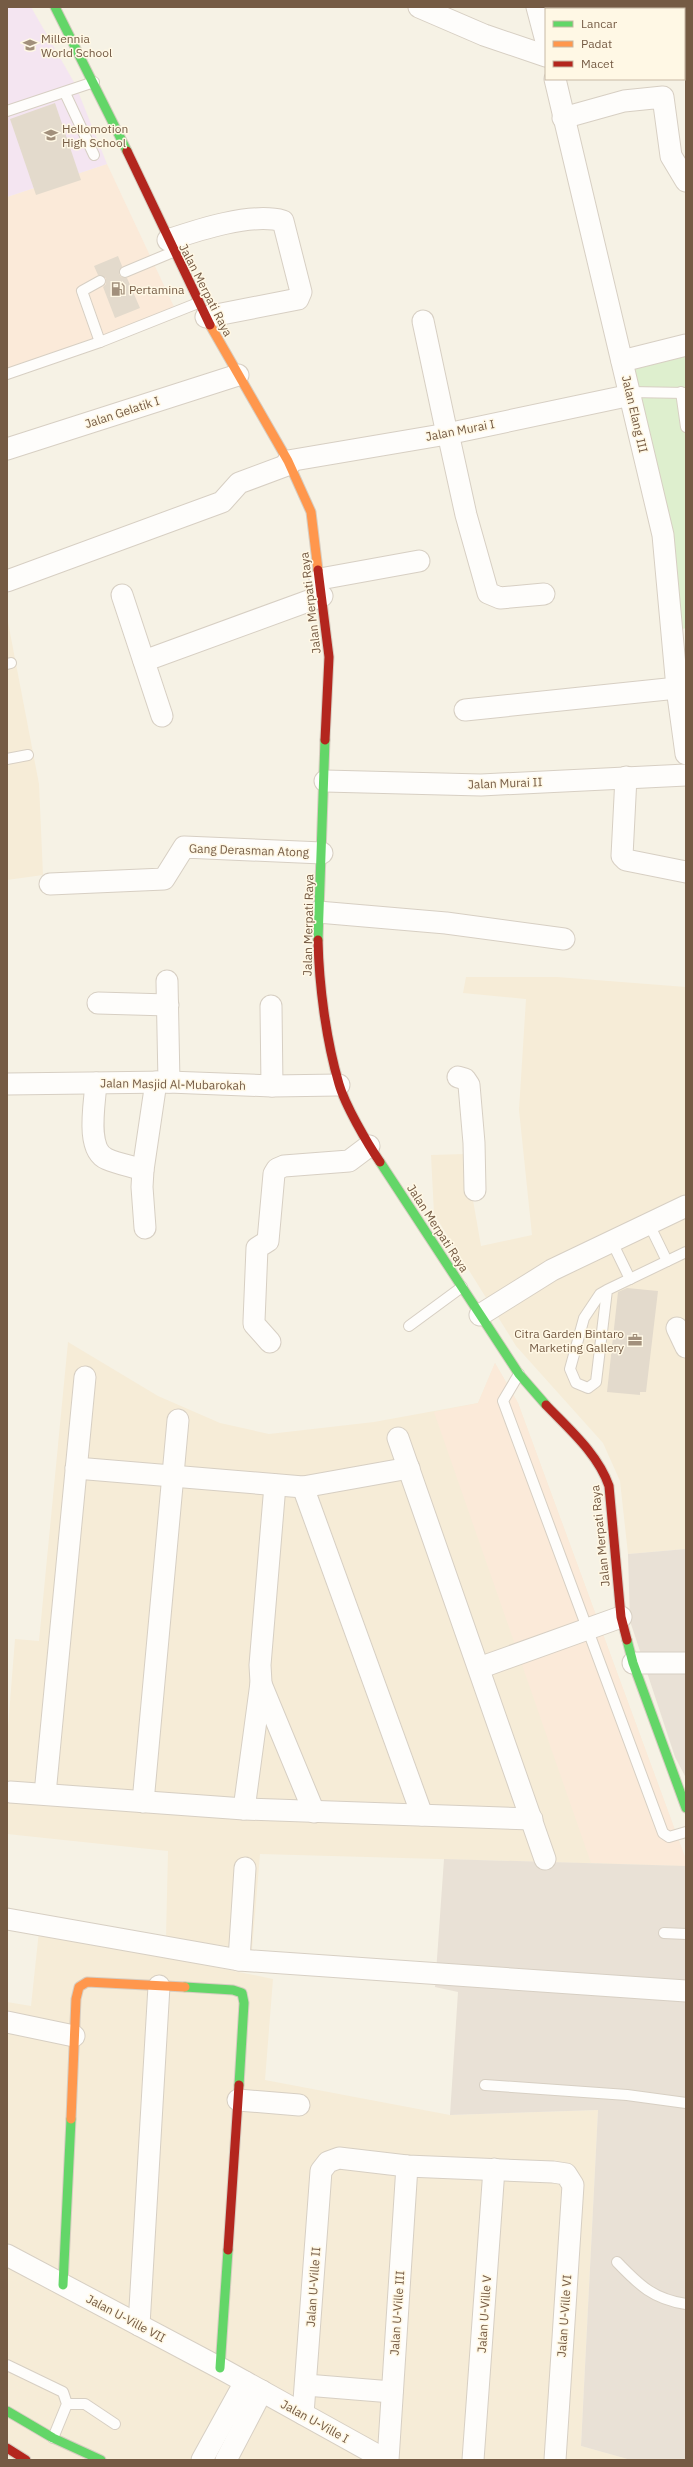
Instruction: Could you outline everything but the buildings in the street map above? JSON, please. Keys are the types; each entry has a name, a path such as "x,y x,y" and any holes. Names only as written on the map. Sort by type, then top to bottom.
{"main road":[{"name":"Jalan Merpati Raya","path":"55,7 94,82 170,246 202,310 289,463 311,512 329,657 322,853 318,912 319,982 340,1085 369,1146 519,1374 597,1461 605,1474 609,1486 621,1617 633,1663 668,1763 686,1808"},
{"path":"668,1763 680,1764"},
{"path":"63,2285 74,2036 76,1999 79,1987 87,1982 233,1990 242,1993 244,2003 220,2368"},
{"path":"7,2411 53,2438 101,2460"},
{"path":"7,2448 26,2460"}],"street":[{"path":"537,7 545,37"},
{"path":"423,8 484,35 545,56"},
{"name":"Jalan Elang III","path":"555,80 562,118 663,534 677,688 683,710 686,754"},
{"path":"562,118 624,100 663,97 671,156 686,181"},
{"path":"170,246 213,225 272,218 283,221 301,292 298,299 202,310"},
{"path":"423,322 466,515 488,593 500,598 544,594"},
{"path":"622,361 686,345"},
{"name":"Jalan Gelatik I","path":"7,449 238,375"},
{"name":"Jalan Murai I","path":"7,582 222,502 239,483 289,463 447,433 630,393"},
{"path":"144,661 321,588 419,560"},
{"path":"122,595 162,716"},
{"path":"465,710 677,688"},
{"name":"Jalan Murai II","path":"325,781 481,785 686,775"},
{"path":"626,777 622,856 626,860 686,872"},
{"name":"Gang Derasman Atong","path":"50,884 164,879 184,847 322,853"},
{"path":"318,912 387,917 564,939"},
{"path":"145,1228 142,1187 143,1170 162,1082 168,1005 167,981"},
{"path":"98,1003 168,1005"},
{"path":"271,1006 272,1086"},
{"path":"458,1077 465,1079 469,1085 474,1143 475,1190"},
{"name":"Jalan Masjid Al-Mubarokah","path":"7,1084 162,1082 272,1086 340,1085"},
{"path":"96,1083 93,1135 96,1148 105,1159 143,1170"},
{"path":"270,1342 254,1324 254,1321 257,1248 268,1241 274,1174 277,1169 284,1166 349,1160 369,1146"},
{"path":"480,1315 552,1270 686,1206"},
{"path":"677,1328 686,1347"},
{"path":"45,1794 85,1377"},
{"path":"143,1802 178,1420"},
{"path":"398,1438 545,1859"},
{"path":"76,1468 303,1487 409,1468"},
{"path":"244,1810 261,1683 260,1665 275,1484"},
{"path":"303,1487 422,1815"},
{"path":"479,1668 621,1617"},
{"path":"633,1663 686,1663"},
{"path":"261,1683 314,1812"},
{"path":"10,1792 244,1810 532,1819"},
{"path":"239,1960 245,1868"},
{"path":"7,1919 239,1960 686,1991"},
{"path":"140,2325 158,1986"},
{"path":"7,2022 74,2036"},
{"path":"238,2100 299,2105"},
{"name":"Jalan U-Ville II","path":"304,2414 321,2171 328,2162 340,2158 407,2166"},
{"path":"407,2166 494,2169"},
{"name":"Jalan U-Ville III","path":"387,2460 407,2166"},
{"name":"Jalan U-Ville VI","path":"494,2169 566,2174 573,2185 555,2460"},
{"name":"Jalan U-Ville V","path":"473,2460 494,2169"},
{"name":"Jalan U-Ville VII","path":"7,2255 254,2387"},
{"path":"306,2385 392,2392"},
{"path":"202,2460 254,2387"},
{"path":"226,2460 254,2387"},
{"name":"Jalan U-Ville I","path":"254,2387 387,2460"}],"lane":[{"path":"7,111 65,93 94,82"},
{"path":"65,93 94,155"},
{"path":"125,272 170,246"},
{"path":"100,281 82,292 100,342"},
{"path":"7,374 100,342 202,310"},
{"path":"630,393 683,393 686,427"},
{"path":"7,760 28,755"},
{"path":"649,1224 667,1261"},
{"path":"612,1242 630,1279"},
{"path":"608,1290 596,1382 588,1388 576,1382 570,1369 584,1318 600,1294 608,1290 630,1279 686,1252"},
{"path":"409,1326 462,1287"},
{"path":"519,1374 503,1401 589,1629 662,1833 669,1837 686,1832"},
{"path":"664,1933 686,1934"},
{"path":"485,2085 627,2095 686,2102"},
{"path":"617,2262 652,2294 668,2301 686,2304"},
{"path":"7,2365 63,2392 67,2404 53,2438"},
{"path":"67,2404 85,2404 115,2424"}],"shaded area":[{"name":"Hellomotion High School","path":"7,7 31,7 75,84 107,164 7,197"},
{"path":"686,7 686,57 685,8 628,8"},
{"path":"107,164 176,311 7,377 7,197"},
{"path":"7,617 39,784 43,875 7,880"},
{"path":"466,977 557,977 686,987 686,1549 628,1554 620,1481 603,1443 516,1346 434,1214 431,1155 465,1154 481,1246 532,1235 519,1110 526,999 463,993"},
{"path":"68,1342 158,1396 220,1423 269,1434 374,1422 478,1403 495,1363 518,1403 686,1860 686,1866 260,1854 252,1950 166,1937 168,1851 7,1834 7,1740 15,1639 39,1641"},
{"path":"495,1363 518,1403 686,1860 686,1866 591,1863 434,1412 478,1403"},
{"path":"686,1549 686,1778 675,1757 630,1621 628,1554"},
{"path":"444,1859 686,1866 686,2460 631,2460 581,2446 598,2110 450,2115 458,1992 435,1987"},
{"path":"39,1931 273,1979 265,2080 450,2115 598,2110 581,2446 631,2460 7,2460 7,2002 31,2006"}],"green space":[{"path":"686,343 686,628 679,630 627,363"}],"traffic: fast":[{"path":"55,7 127,151"},
{"path":"318,940 325,740"},
{"path":"380,1162 519,1374 546,1405"},
{"path":"627,1640 633,1663 686,1808"},
{"path":"185,1987 233,1990 242,1993 244,2003 239,2085"},
{"path":"63,2285 71,2119"},
{"path":"220,2368 228,2250"},
{"path":"7,2411 53,2438 101,2460"}],"traffic: slow":[{"path":"210,325 288,461 311,512 318,570"},
{"path":"71,2119 76,1999 79,1987 87,1982 185,1987"}],"traffic: jam":[{"path":"127,151 210,325"},
{"path":"318,570 329,657 325,740"},
{"path":"318,940 324,1012 334,1067 346,1102 357,1124 380,1162"},
{"path":"546,1405 582,1442 598,1463 609,1486 621,1617 627,1640"},
{"path":"228,2250 239,2085"},
{"path":"7,2448 26,2460"}],"place":[{"name":"Millennia World School","path":"30,45"},
{"name":"Hellomotion High School","path":"51,135"},
{"name":"Pertamina","path":"118,289"},
{"name":"Citra Garden Bintaro Marketing Gallery","path":"635,1340"}]}
